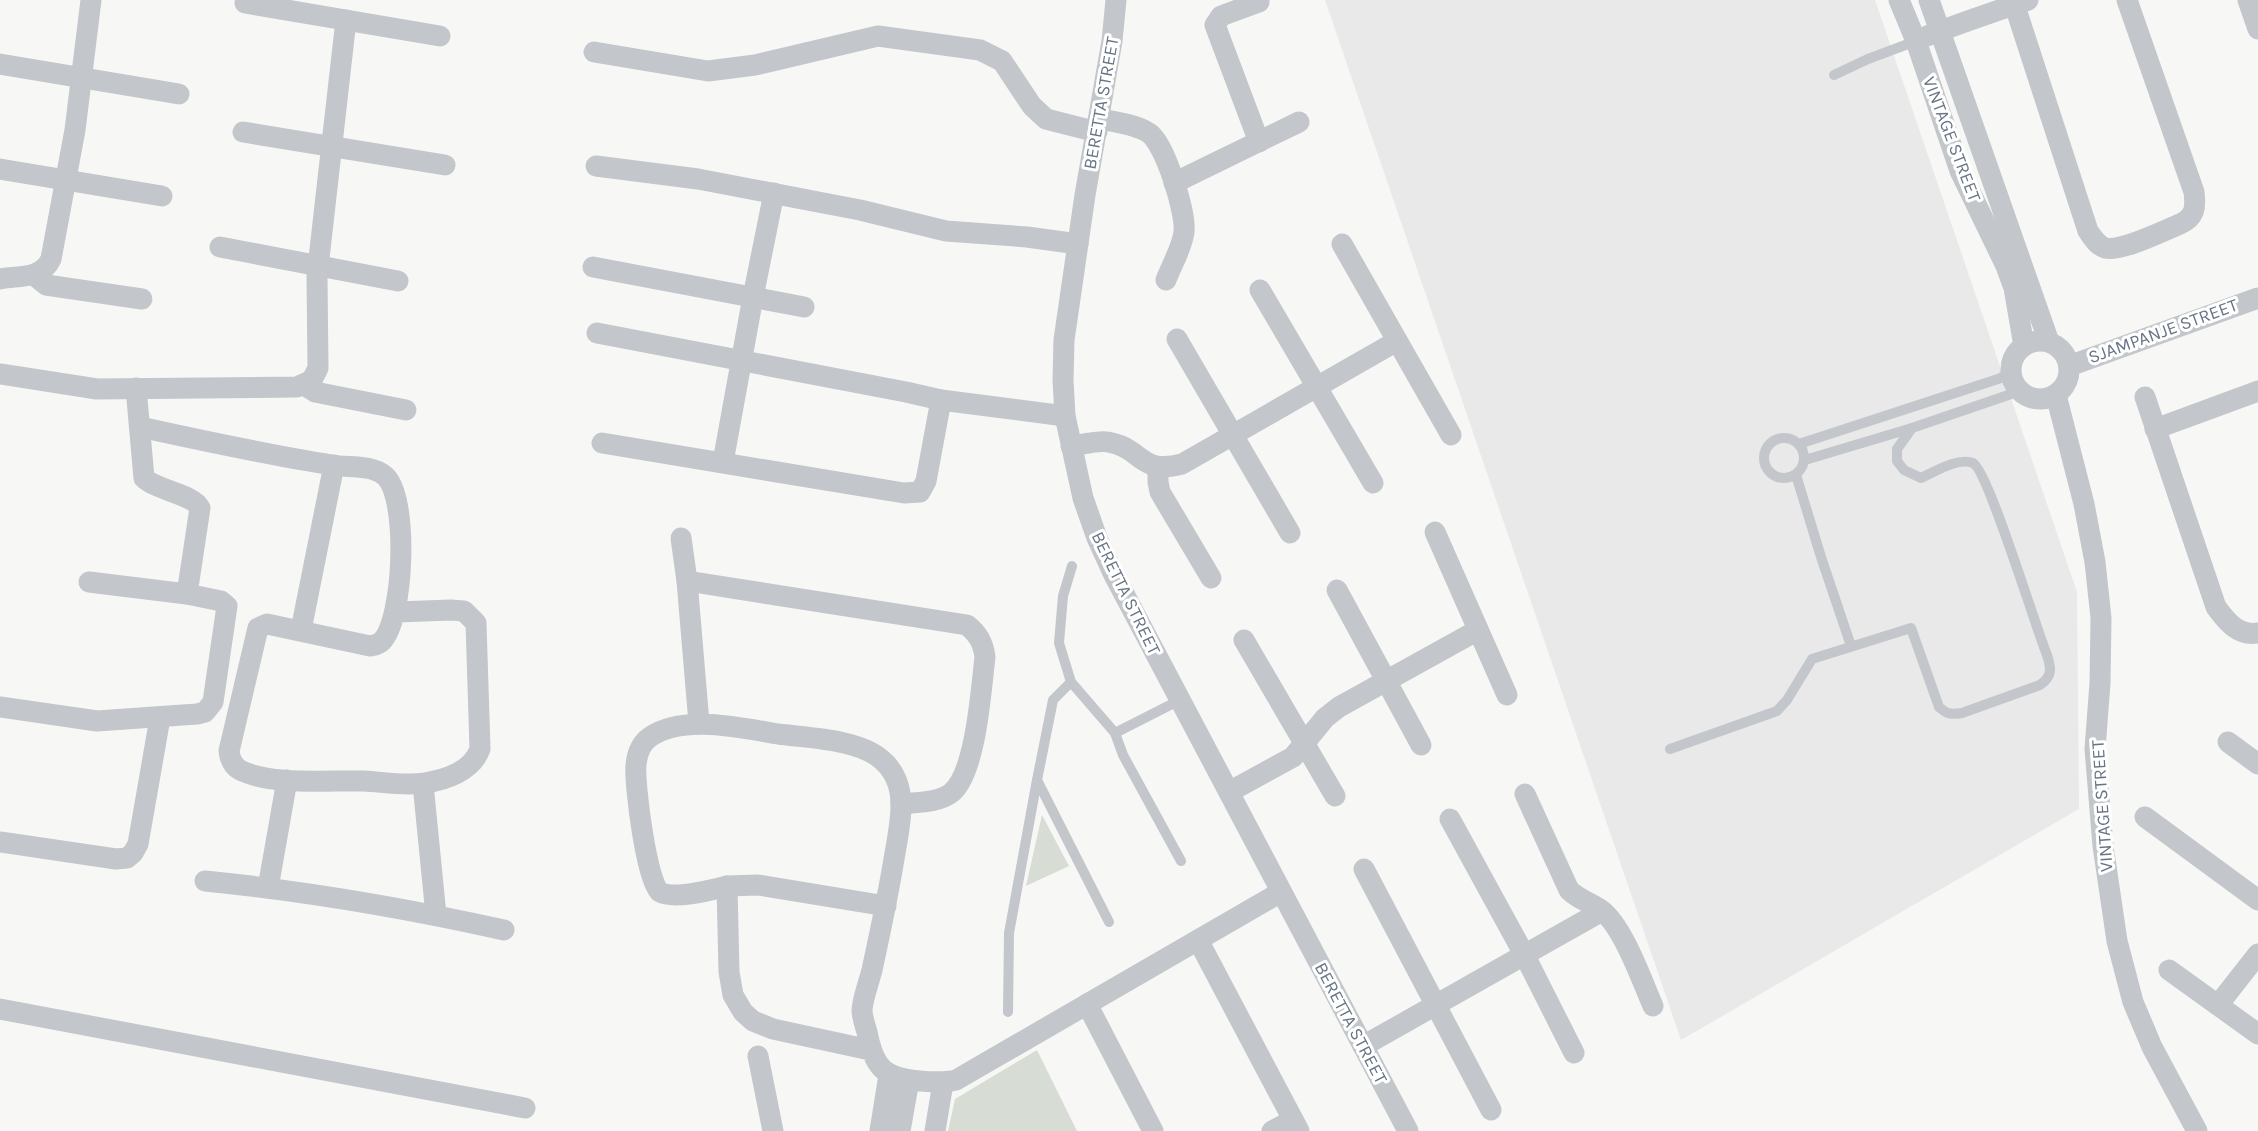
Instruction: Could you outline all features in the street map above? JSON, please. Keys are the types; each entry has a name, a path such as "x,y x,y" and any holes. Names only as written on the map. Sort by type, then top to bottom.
{"street":[{"path":"0,279 34,275 45,270 51,259 75,130 91,0"},
{"name":"BERETTA STREET","path":"1116,0 1064,340 1065,416 1083,498 1096,538 1113,573 1408,1131"},
{"name":"VINTAGE STREET","path":"1899,0 1916,41 1960,171 2006,266 2014,288 2024,346"},
{"name":"VINTAGE STREET","path":"1929,0 2049,342"},
{"path":"1916,41 2018,2 2088,231 2097,243 2106,248 2118,248 2180,225 2188,220 2196,208 2194,192 2127,0"},
{"path":"2248,0 2258,29"},
{"path":"1259,2 1221,16 1215,25 1259,142"},
{"path":"244,3 440,36"},
{"path":"0,374 83,387 200,389 297,387 312,380 318,368 318,267 346,20"},
{"path":"594,52 708,71 755,66 878,36 980,50 1002,61 1032,106 1046,119 1129,126 1149,133 1164,151 1184,218 1183,240 1166,280"},
{"path":"0,64 179,94"},
{"path":"1174,183 1299,122"},
{"path":"243,132 445,165"},
{"path":"596,165 698,179 774,193 860,210 946,231 1027,237 1078,244"},
{"path":"0,169 162,196"},
{"path":"723,462 774,193"},
{"path":"1342,244 1451,435"},
{"path":"220,247 398,281"},
{"path":"593,267 804,307"},
{"path":"34,275 46,285 142,299"},
{"path":"1260,290 1373,483"},
{"name":"SJAMPANJE STREET","path":"2069,366 2258,298"},
{"path":"597,333 941,400 1065,416"},
{"path":"1177,339 1290,533"},
{"path":"2039,340 2058,346 2064,353 2069,366 2068,381 2056,395 2037,399 2020,391 2014,383 2011,369 2015,355 2024,346 2039,340"},
{"path":"1071,446 1107,441 1120,445 1147,464 1158,468 1182,464 1397,341"},
{"path":"304,385 315,392 406,410"},
{"path":"136,388 144,478 154,486 193,501 200,508 187,594"},
{"path":"2155,429 2258,391"},
{"name":"VINTAGE STREET","path":"2056,395 2096,562 2101,629 2095,749 2103,846 2117,942 2133,1002 2152,1047 2198,1131"},
{"path":"2145,397 2216,607 2225,620 2237,630 2246,634 2258,633"},
{"path":"602,443 904,492 920,492 926,481 941,400"},
{"path":"140,427 265,454 370,469 384,476 393,485 401,524 401,561 396,612 384,639 377,645 370,646 263,624 255,633 229,751 231,762 240,770 287,780 423,784 458,773 473,762 480,749 476,623 464,611 396,612"},
{"path":"301,630 334,465"},
{"path":"1158,468 1160,492 1211,578"},
{"path":"1435,532 1507,694"},
{"path":"681,538 687,581 699,723"},
{"path":"687,581 967,625 977,633 984,645 985,657 973,745 960,783 950,794 940,799 901,804"},
{"path":"0,707 97,721 160,718 205,712 210,708 216,694 227,606 221,602 187,594 89,582"},
{"path":"1337,590 1421,746"},
{"path":"1228,792 1293,757 1325,717 1339,707 1479,630"},
{"path":"1244,640 1335,796"},
{"path":"0,842 116,859 127,858 133,854 140,834 160,718"},
{"path":"886,906 758,885 727,886 670,895 659,892 652,884 645,851 635,768 638,753 650,737 699,723 842,743 865,750 890,767 897,780 901,804 886,906 862,1010 874,1060 899,1078 943,1083 956,1080 1281,892"},
{"path":"2228,742 2258,764"},
{"path":"268,888 287,780"},
{"path":"423,784 436,915"},
{"path":"1525,794 1569,890 1577,898 1602,911 1626,945 1653,1006"},
{"path":"2145,817 2258,900"},
{"path":"1450,819 1525,956 1574,1053"},
{"path":"1364,869 1491,1110"},
{"path":"205,881 268,888 436,915 504,930"},
{"path":"727,886 729,972 733,996 743,1012 753,1021 773,1029 870,1050"},
{"path":"1363,1046 1602,911"},
{"path":"1198,940 1296,1125 1272,1131"},
{"path":"2218,1005 2258,954"},
{"path":"2169,970 2258,1034"},
{"path":"1087,1004 1154,1131"},
{"path":"0,1009 525,1108"},
{"path":"758,1056 773,1131"},
{"path":"880,1131 899,1078"},
{"path":"899,1078 900,1131"},
{"path":"935,1131 943,1083"}],"lane":[{"path":"1834,75 1916,41"},
{"path":"1799,444 2001,378 2011,369"},
{"path":"1805,460 1912,428 2020,391"},
{"path":"1670,749 1777,711 1812,659 1911,628 1939,707 1946,713 1953,715 2040,685 2047,680 2050,674 2047,655 1990,495 1977,466 1971,462 1962,462 1921,477 1904,470 1898,461 1897,449 1912,428"},
{"path":"1779,439 1791,439 1799,444 1805,460 1801,471 1785,479 1774,476 1767,468 1764,456 1769,445 1779,439"},
{"path":"1796,475 1851,646"},
{"path":"1072,566 1063,596 1059,643 1071,682 1115,733 1123,755 1181,861"},
{"path":"1008,1012 1009,933 1037,780 1053,700 1071,682"},
{"path":"1115,733 1180,700"},
{"path":"1037,780 1108,922"}],"shaded area":[{"path":"1325,0 1875,0 2077,592 2079,809 1681,1040"},
{"path":"1042,815 1069,866 1026,886"},
{"path":"1037,1050 1077,1131 948,1131 955,1099"}]}
